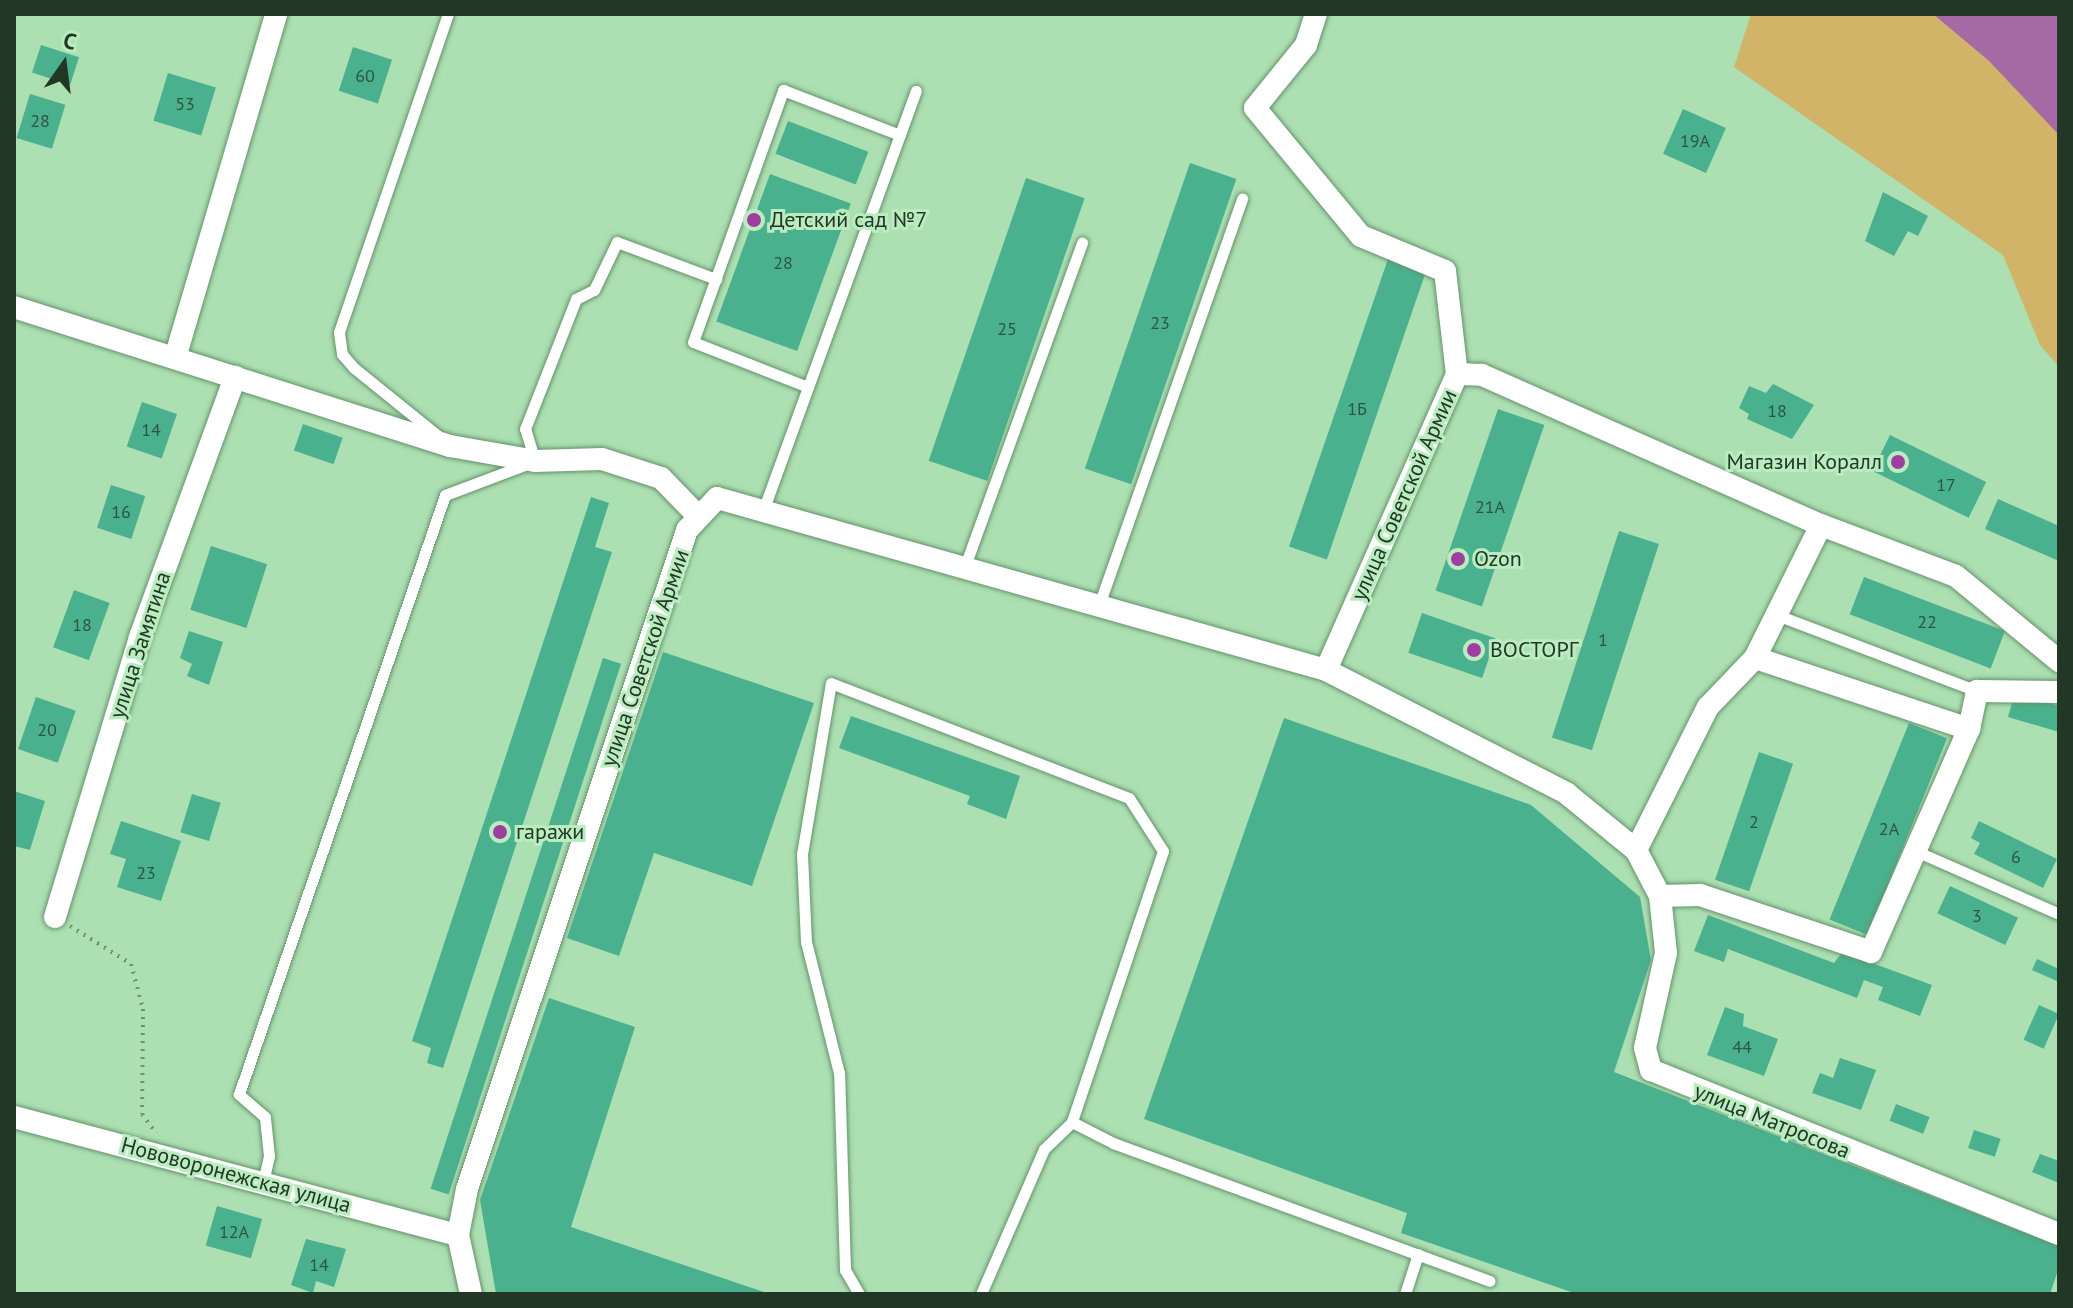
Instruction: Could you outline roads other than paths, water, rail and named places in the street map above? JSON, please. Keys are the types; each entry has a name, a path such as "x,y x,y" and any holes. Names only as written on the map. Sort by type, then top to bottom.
{"street":[{"path":"175,358 276,14"},
{"path":"1316,14 1306,45 1255,108 1361,236 1445,271 1457,374"},
{"path":"14,307 450,446 535,461 602,459 661,478 699,517 717,498 764,508 1326,670 1566,793 1636,850 1660,896 1700,895 1871,952 1918,852 1969,729 1977,691 2059,692"},
{"name":"улица Советской Армии","path":"1326,670 1457,374 1482,375 1821,525 1956,576 2059,661"},
{"name":"улица Замятина","path":"55,917 140,637 235,377"},
{"name":"улица Советской Армии","path":"471,1294 458,1235 467,1189 687,530 699,517"},
{"path":"1636,850 1708,707 1755,658 1821,525"},
{"path":"1755,658 1969,729"},
{"name":"улица Матросова","path":"1660,896 1666,953 1645,1048 1651,1070 2059,1234"},
{"name":"Нововоронежская улица","path":"14,1117 458,1235"}],"lane":[{"path":"448,14 339,332 342,354 354,368 450,446"},
{"path":"808,387 693,342 783,90 900,135"},
{"path":"764,508 916,91"},
{"path":"1099,605 1242,198"},
{"path":"263,1182 269,1156 265,1117 239,1094 445,495 535,461 525,429 576,299 594,290 617,242 716,279"},
{"path":"965,566 1082,243"},
{"path":"1777,615 1977,691"},
{"path":"859,1294 845,1270 839,1073 806,942 802,854 831,683 1129,798 1163,851 1072,1122 1044,1149 981,1294"},
{"path":"1918,852 2059,914"},
{"path":"1072,1122 1113,1143 1490,1281"},
{"path":"1405,1294 1418,1254"}],"place":[{"name":"Детский сад №7","path":"754,220"},
{"name":"Магазин Коралл","path":"1898,462"},
{"name":"Ozon","path":"1458,559"},
{"name":"ВОСТОРГ","path":"1474,650"},
{"name":"гаражи","path":"500,832"}]}
